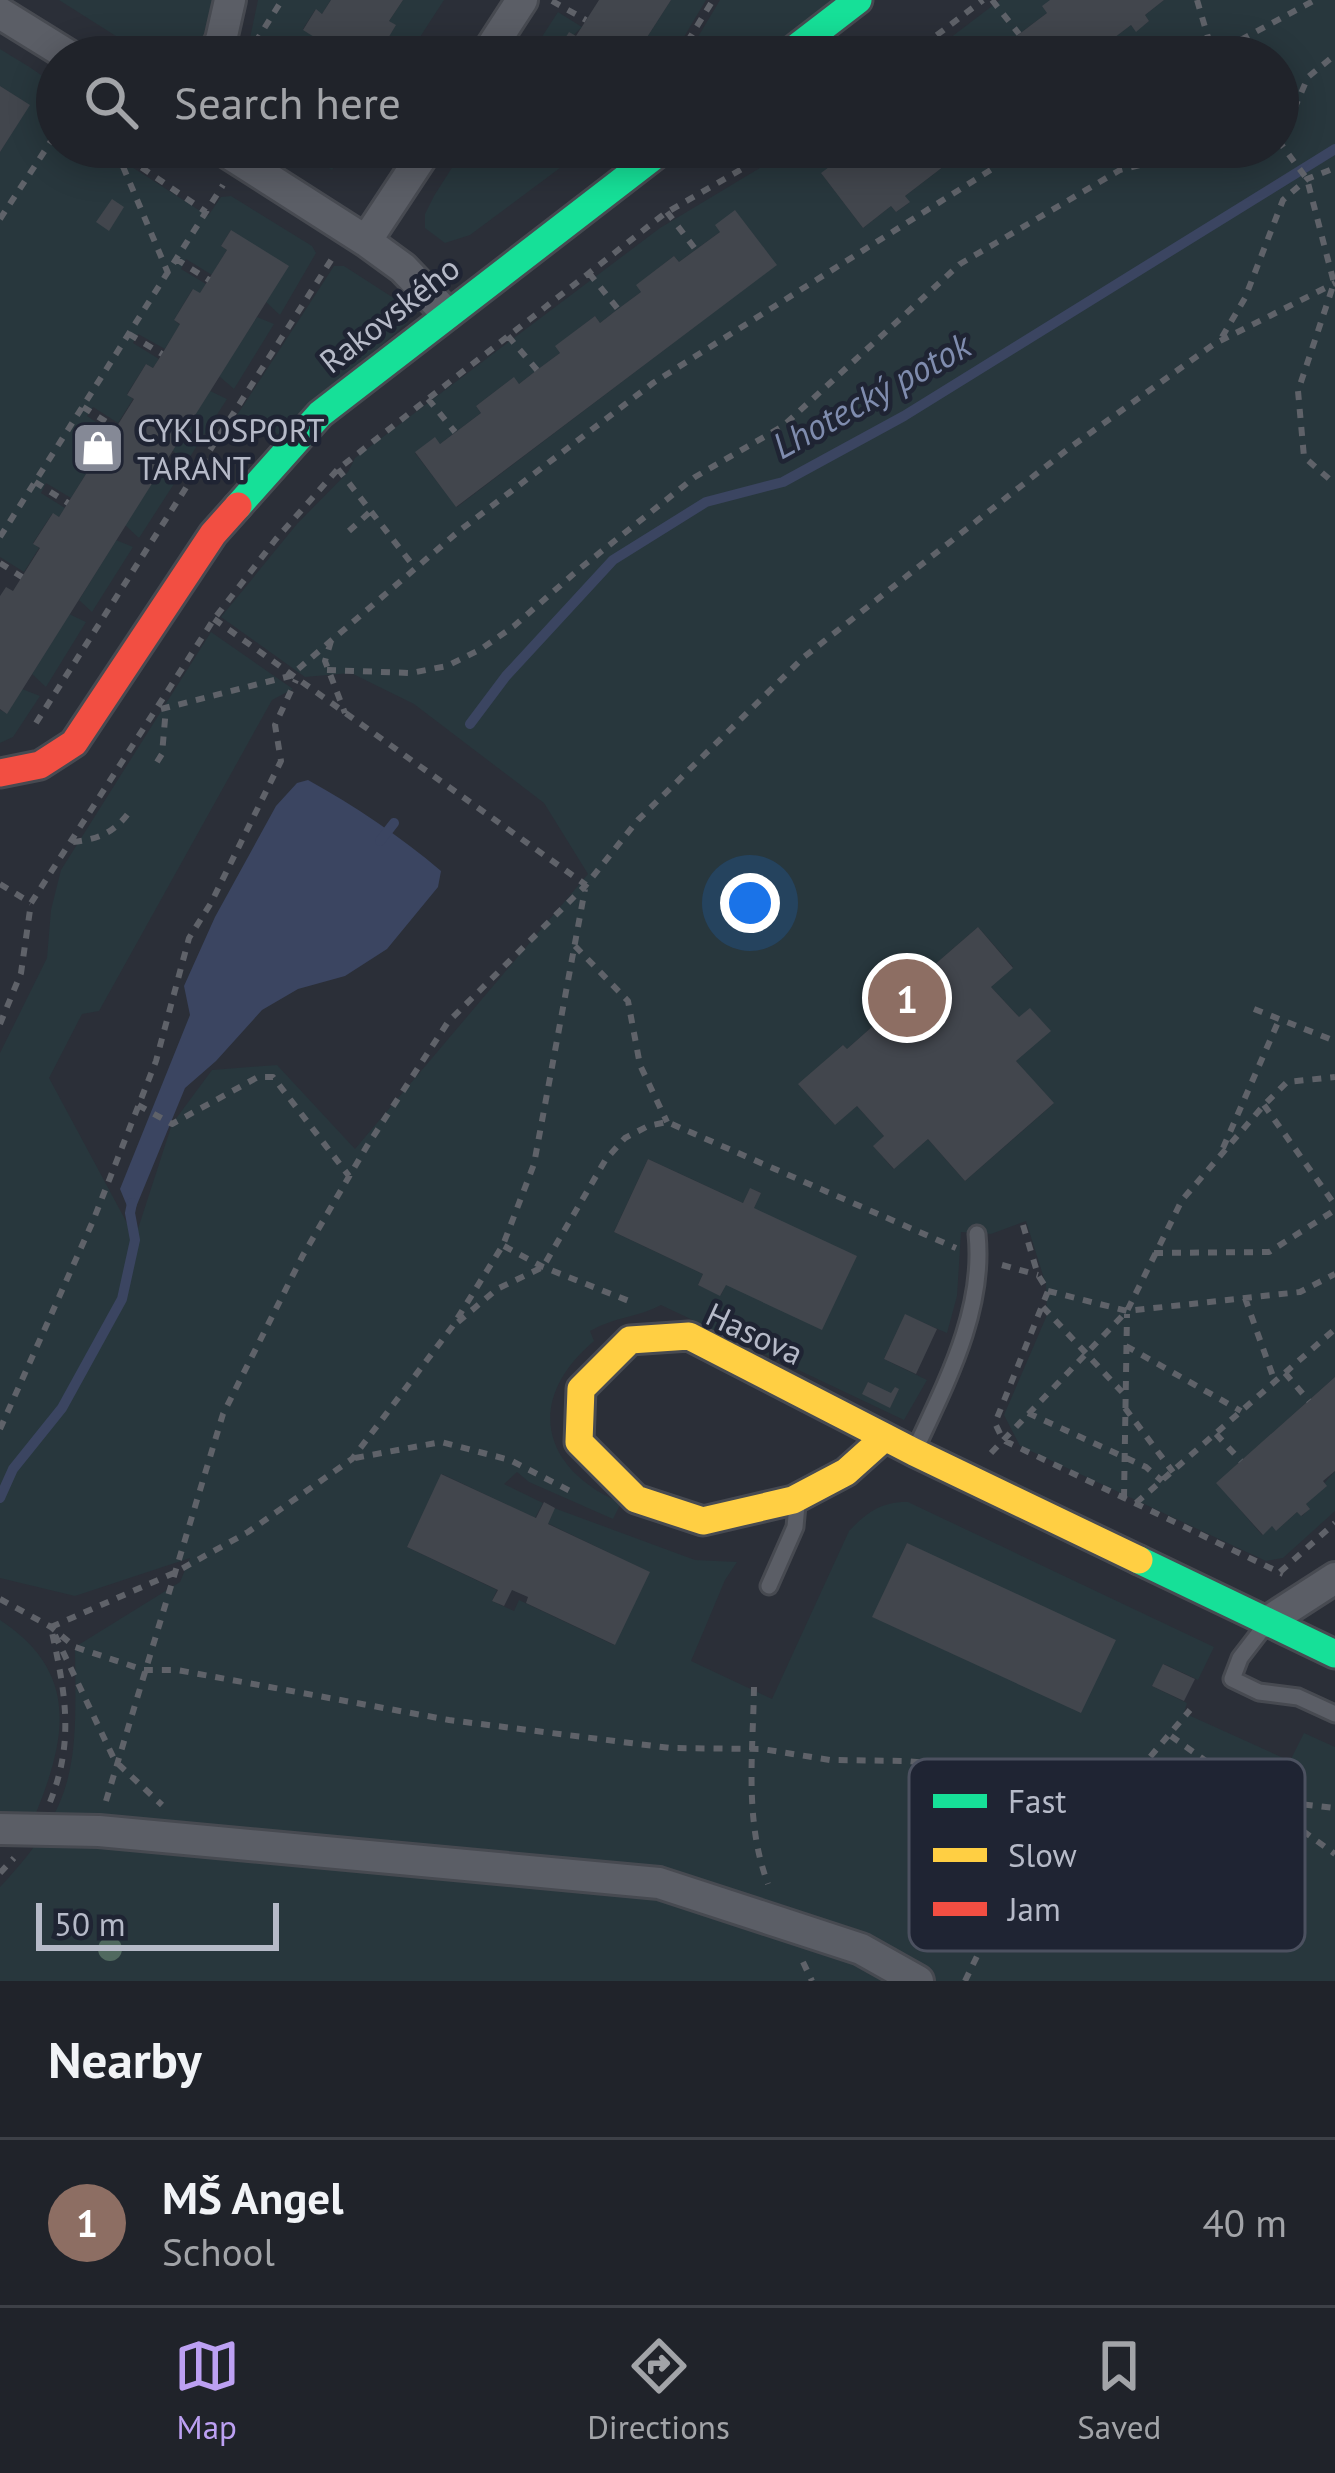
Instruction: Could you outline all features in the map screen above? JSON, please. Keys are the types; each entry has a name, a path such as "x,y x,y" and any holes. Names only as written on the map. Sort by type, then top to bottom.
{"street":[{"path":"222,36 230,0"},
{"path":"498,36 521,0"},
{"path":"811,36 858,0"},
{"path":"0,13 37,36"},
{"path":"247,168 352,246 403,268 447,314"},
{"path":"352,246 412,168"},
{"name":"Rakovského","path":"2,773 40,765 74,743 213,534 320,414 638,168"},
{"name":"Hasova","path":"885,1437 846,1472 798,1496 704,1520 636,1499 579,1442 581,1389 630,1340 689,1336 885,1437 914,1452 1335,1654"},
{"path":"1268,1622 1323,1585"},
{"path":"0,1829 99,1831 658,1883 860,1949 918,1981"}],"lane":[{"path":"914,1452 966,1332 980,1258 977,1234"},
{"path":"769,1586 795,1527 798,1496"},
{"path":"1268,1622 1240,1658 1232,1679 1259,1692 1298,1697 1335,1714"}],"path":[{"path":"259,36 282,0"},
{"path":"691,36 713,0"},
{"path":"935,36 982,0"},
{"path":"992,0 1019,34"},
{"path":"1197,0 1207,36"},
{"path":"1248,36 1314,0"},
{"path":"552,1 586,20"},
{"path":"1299,97 1308,77 1335,55"},
{"path":"0,219 36,164"},
{"path":"123,168 168,273"},
{"path":"143,168 206,212"},
{"path":"0,1024 21,973 31,903 162,709 214,619 276,539 338,469 668,212 744,168"},
{"path":"0,1430 140,1105 189,938 281,761 275,724 293,678 415,568 653,383 994,168"},
{"path":"328,670 411,673 447,666 481,649 694,477 783,426 960,264 1128,168"},
{"path":"1299,168 1306,179 1335,283 1298,392 1304,457 1335,484"},
{"path":"1220,340 1245,298 1282,200 1306,179 1335,168"},
{"path":"0,537 225,182"},
{"path":"668,212 696,250"},
{"path":"2,773 352,246"},
{"path":"176,260 209,280"},
{"path":"589,273 618,309"},
{"path":"99,1831 115,1761 224,1414 303,1255 448,1022 586,885 638,820 804,657 1068,449 1220,340 1335,283"},
{"path":"129,334 162,354"},
{"path":"508,336 537,370"},
{"path":"428,399 455,432"},
{"path":"82,407 116,428"},
{"path":"338,469 415,568"},
{"path":"34,482 68,503"},
{"path":"349,531 371,511"},
{"path":"0,563 22,577"},
{"path":"214,619 586,885"},
{"path":"332,638 325,661 346,716"},
{"path":"162,709 293,678"},
{"path":"157,761 162,754 162,709"},
{"path":"71,842 98,839 130,811"},
{"path":"0,884 31,903"},
{"path":"51,1627 174,1573 248,1532 352,1459 452,1327 503,1245 535,1164 586,885"},
{"path":"574,946 628,1001 640,1065 667,1122"},
{"path":"1254,1010 1335,1041"},
{"path":"1220,1156 1280,1020"},
{"path":"140,1105 172,1124 258,1077 273,1076 350,1176"},
{"path":"968,1478 1127,1311 1182,1200 1264,1105 1287,1082 1335,1077"},
{"path":"1154,1253 1269,1252 1335,1208 1264,1105"},
{"path":"452,1327 497,1289 543,1267 605,1159 625,1138 667,1122 980,1258 1039,1275"},
{"path":"1023,1226 1048,1291 1127,1311 1300,1292 1335,1274"},
{"path":"503,1245 543,1267 630,1301"},
{"path":"1048,1291 994,1423 1004,1440 1280,1571 1323,1585"},
{"path":"1245,1298 1275,1382"},
{"path":"1043,1307 1124,1394"},
{"path":"1124,1498 1127,1311"},
{"path":"1136,1503 1335,1329"},
{"path":"1126,1346 1241,1412"},
{"path":"1285,1373 1309,1400"},
{"path":"1123,1405 1173,1472"},
{"path":"1028,1414 1124,1457 1162,1481"},
{"path":"1216,1434 1241,1461"},
{"path":"1280,1571 1335,1522"},
{"path":"0,1599 51,1627 74,1647 143,1670 177,1670 449,1720 670,1748 909,1761"},
{"path":"51,1627 115,1761 199,1840"},
{"path":"37,1832 63,1770 67,1704 51,1627"},
{"path":"754,1687 753,1836 766,1881 812,1981"},
{"path":"1150,1759 1190,1710"},
{"path":"1171,1736 1202,1759"},
{"path":"1305,1805 1335,1808"},
{"path":"1305,1833 1335,1854"},
{"path":"965,1981 980,1951"}],"shaded area":[{"path":"59,0 217,0 205,36 116,36"},
{"path":"258,0 331,0 322,14 315,10 303,29 314,36 250,36"},
{"path":"403,0 444,0 421,36 389,36 395,26 389,21"},
{"path":"671,0 706,0 685,36 648,36"},
{"path":"720,0 845,0 798,36 699,36"},
{"path":"1000,0 1050,0 1047,13 1017,36 953,36"},
{"path":"1164,0 1335,0 1335,1377 1217,1483 1262,1535 1272,1526 1277,1530 1297,1512 1302,1516 1309,1509 1306,1504 1335,1471 1335,1511 1283,1558 1266,1561 1020,1446 1004,1415 1047,1315 1046,1285 1026,1221 991,1234 961,1232 957,1296 947,1333 905,1315 884,1359 927,1380 904,1420 661,1305 590,1331 594,1341 572,1363 551,1408 558,1451 573,1471 621,1503 613,1519 529,1482 517,1472 504,1484 543,1503 535,1518 442,1474 407,1547 497,1590 492,1601 514,1611 519,1600 614,1645 649,1572 547,1523 554,1508 695,1560 737,1562 691,1661 772,1699 849,1531 875,1509 908,1502 1214,1647 1198,1680 1164,1664 1152,1686 1187,1703 1184,1713 1286,1759 909,1759 909,1951 1305,1951 1305,1759 1291,1759 1304,1733 1335,1747 1335,1981 0,1981 0,1887 46,1829 68,1777 75,1720 75,1647 180,1582 190,1558 75,1596 0,1578 0,1053 47,958 61,870 211,632 293,689 272,700 99,1011 82,1014 49,1078 135,1238 172,1124 212,1070 277,1065 355,1149 588,874 544,803 414,704 351,673 305,677 221,617 297,524 348,472 355,458 660,228 760,168 830,168 822,174 863,228 891,206 896,212 909,203 905,196 942,168 1299,168 1299,36 1117,36 1131,25 1136,31 1149,21 1145,15","holes":["735,211 776,265 457,507 415,453 434,438 440,444 481,413 476,406 513,378 519,384 560,353 556,346 595,316 600,323 641,292 637,285 674,256 679,262 720,232","978,927 1013,967 991,987 1019,1017 1050,1031 1016,1061 1053,1104 965,1181 928,1139 893,1169 874,1146 884,1136 857,1106 834,1124 799,1085 843,1045 847,1049","648,1159 743,1203 750,1189 760,1192 721,1295 698,1285 703,1274 614,1232","907,1543 1081,1712 873,1617"]},
{"path":"558,12 582,27 573,36 543,36"},
{"path":"0,49 36,71 36,168 134,168 208,216 221,197 231,196 316,253 280,315 266,302 231,230 221,246 227,250 212,275 186,259 181,269 206,284 200,294 192,290 174,320 180,325 165,349 138,334 133,343 159,359 153,368 146,364 127,394 133,399 118,423 93,407 87,416 112,433 106,442 99,438 80,468 86,474 71,498 46,483 41,493 65,508 59,517 52,514 33,543 39,548 24,572 0,557 0,152 29,105 0,86"},
{"path":"452,168 560,168 470,235 445,243 425,228 425,214"},
{"path":"334,266 344,266 406,306 407,323 279,435 266,425 250,440 230,426"},
{"path":"257,317 274,324 234,389 219,376"},
{"path":"210,391 227,399 186,463 172,450"},
{"path":"163,465 181,473 139,538 125,525"},
{"path":"116,540 133,547 92,612 79,600"},
{"path":"69,614 86,622 46,687 32,674"},
{"path":"22,689 40,696 13,737 0,743 0,710 7,713"},
{"path":"0,1620 44,1662 55,1685 59,1735 34,1818 0,1816"}],"water":[{"path":"308,780 377,822 441,871 438,887 387,949 345,976 298,989 262,1010 185,1088 130,1213 120,1189 190,1015 184,986 215,917 276,806 297,783"}],"building":[{"path":"331,0 403,0 389,21 396,25 389,36 313,36 303,30 316,9 322,14"},
{"path":"599,0 671,0 648,36 576,36"},
{"path":"1050,0 1164,0 1145,15 1149,21 1136,32 1131,25 1117,36 1017,36 1047,13 1042,6"},
{"path":"0,86 30,105 0,152"},
{"path":"828,168 942,168 905,196 910,202 896,212 891,206 863,228 821,173"},
{"path":"112,199 124,207 109,231 96,222"},
{"path":"735,210 777,265 456,507 415,452 435,437 440,444 481,413 476,406 514,377 519,384 560,353 555,346 595,316 600,323 641,292 636,285 674,256 679,262 720,232 715,225"},
{"path":"231,230 289,266 7,714 0,709 0,596 6,587 13,591 40,548 33,544 53,513 59,517 86,474 80,469 100,438 107,442 134,399 127,395 146,364 153,368 180,324 174,320 193,289 200,293 227,250 221,246"},
{"path":"978,927 1013,968 991,987 1019,1017 1030,1008 1051,1031 1016,1061 1054,1103 965,1181 928,1139 894,1169 873,1146 884,1136 857,1106 835,1125 798,1084 843,1045 847,1049"},
{"path":"648,1159 743,1203 750,1188 761,1193 754,1208 857,1256 822,1330 726,1285 720,1296 698,1285 703,1274 614,1232"},
{"path":"905,1314 937,1329 916,1374 884,1359"},
{"path":"1335,1377 1335,1471 1323,1481 1327,1486 1306,1504 1310,1509 1301,1516 1297,1512 1276,1531 1272,1526 1263,1535 1216,1483"},
{"path":"868,1382 891,1393 899,1389 890,1408 862,1394"},
{"path":"441,1474 536,1518 544,1502 555,1508 548,1524 650,1572 615,1645 526,1603 528,1597 512,1590 504,1606 492,1601 498,1590 407,1547"},
{"path":"907,1543 1116,1640 1081,1713 872,1617"},
{"path":"1163,1664 1195,1679 1184,1701 1152,1686"}],"waterway":[{"name":"Lhotecký potok","path":"470,724 506,676 613,560 706,502 783,482 904,416 1335,149"},
{"name":"Lhotecký potok","path":"380,841 394,823"},
{"name":"Lhotecký potok","path":"0,1498 13,1469 62,1408 122,1299 135,1240 132,1203"}],"traffic: fast":[{"path":"811,36 858,0"},
{"path":"238,506 320,414 639,168"},
{"path":"1139,1560 1335,1654"}],"traffic: slow":[{"path":"885,1437 846,1472 793,1500 703,1521 636,1499 579,1442 581,1389 630,1340 689,1336 1139,1560"}],"traffic: jam":[{"path":"0,773 40,765 74,743 213,534 238,506"}],"place":[{"name":"CYKLOSPORT TARANT","path":"98,448"},
{"name":"MŠ Angel","path":"907,998"}]}
